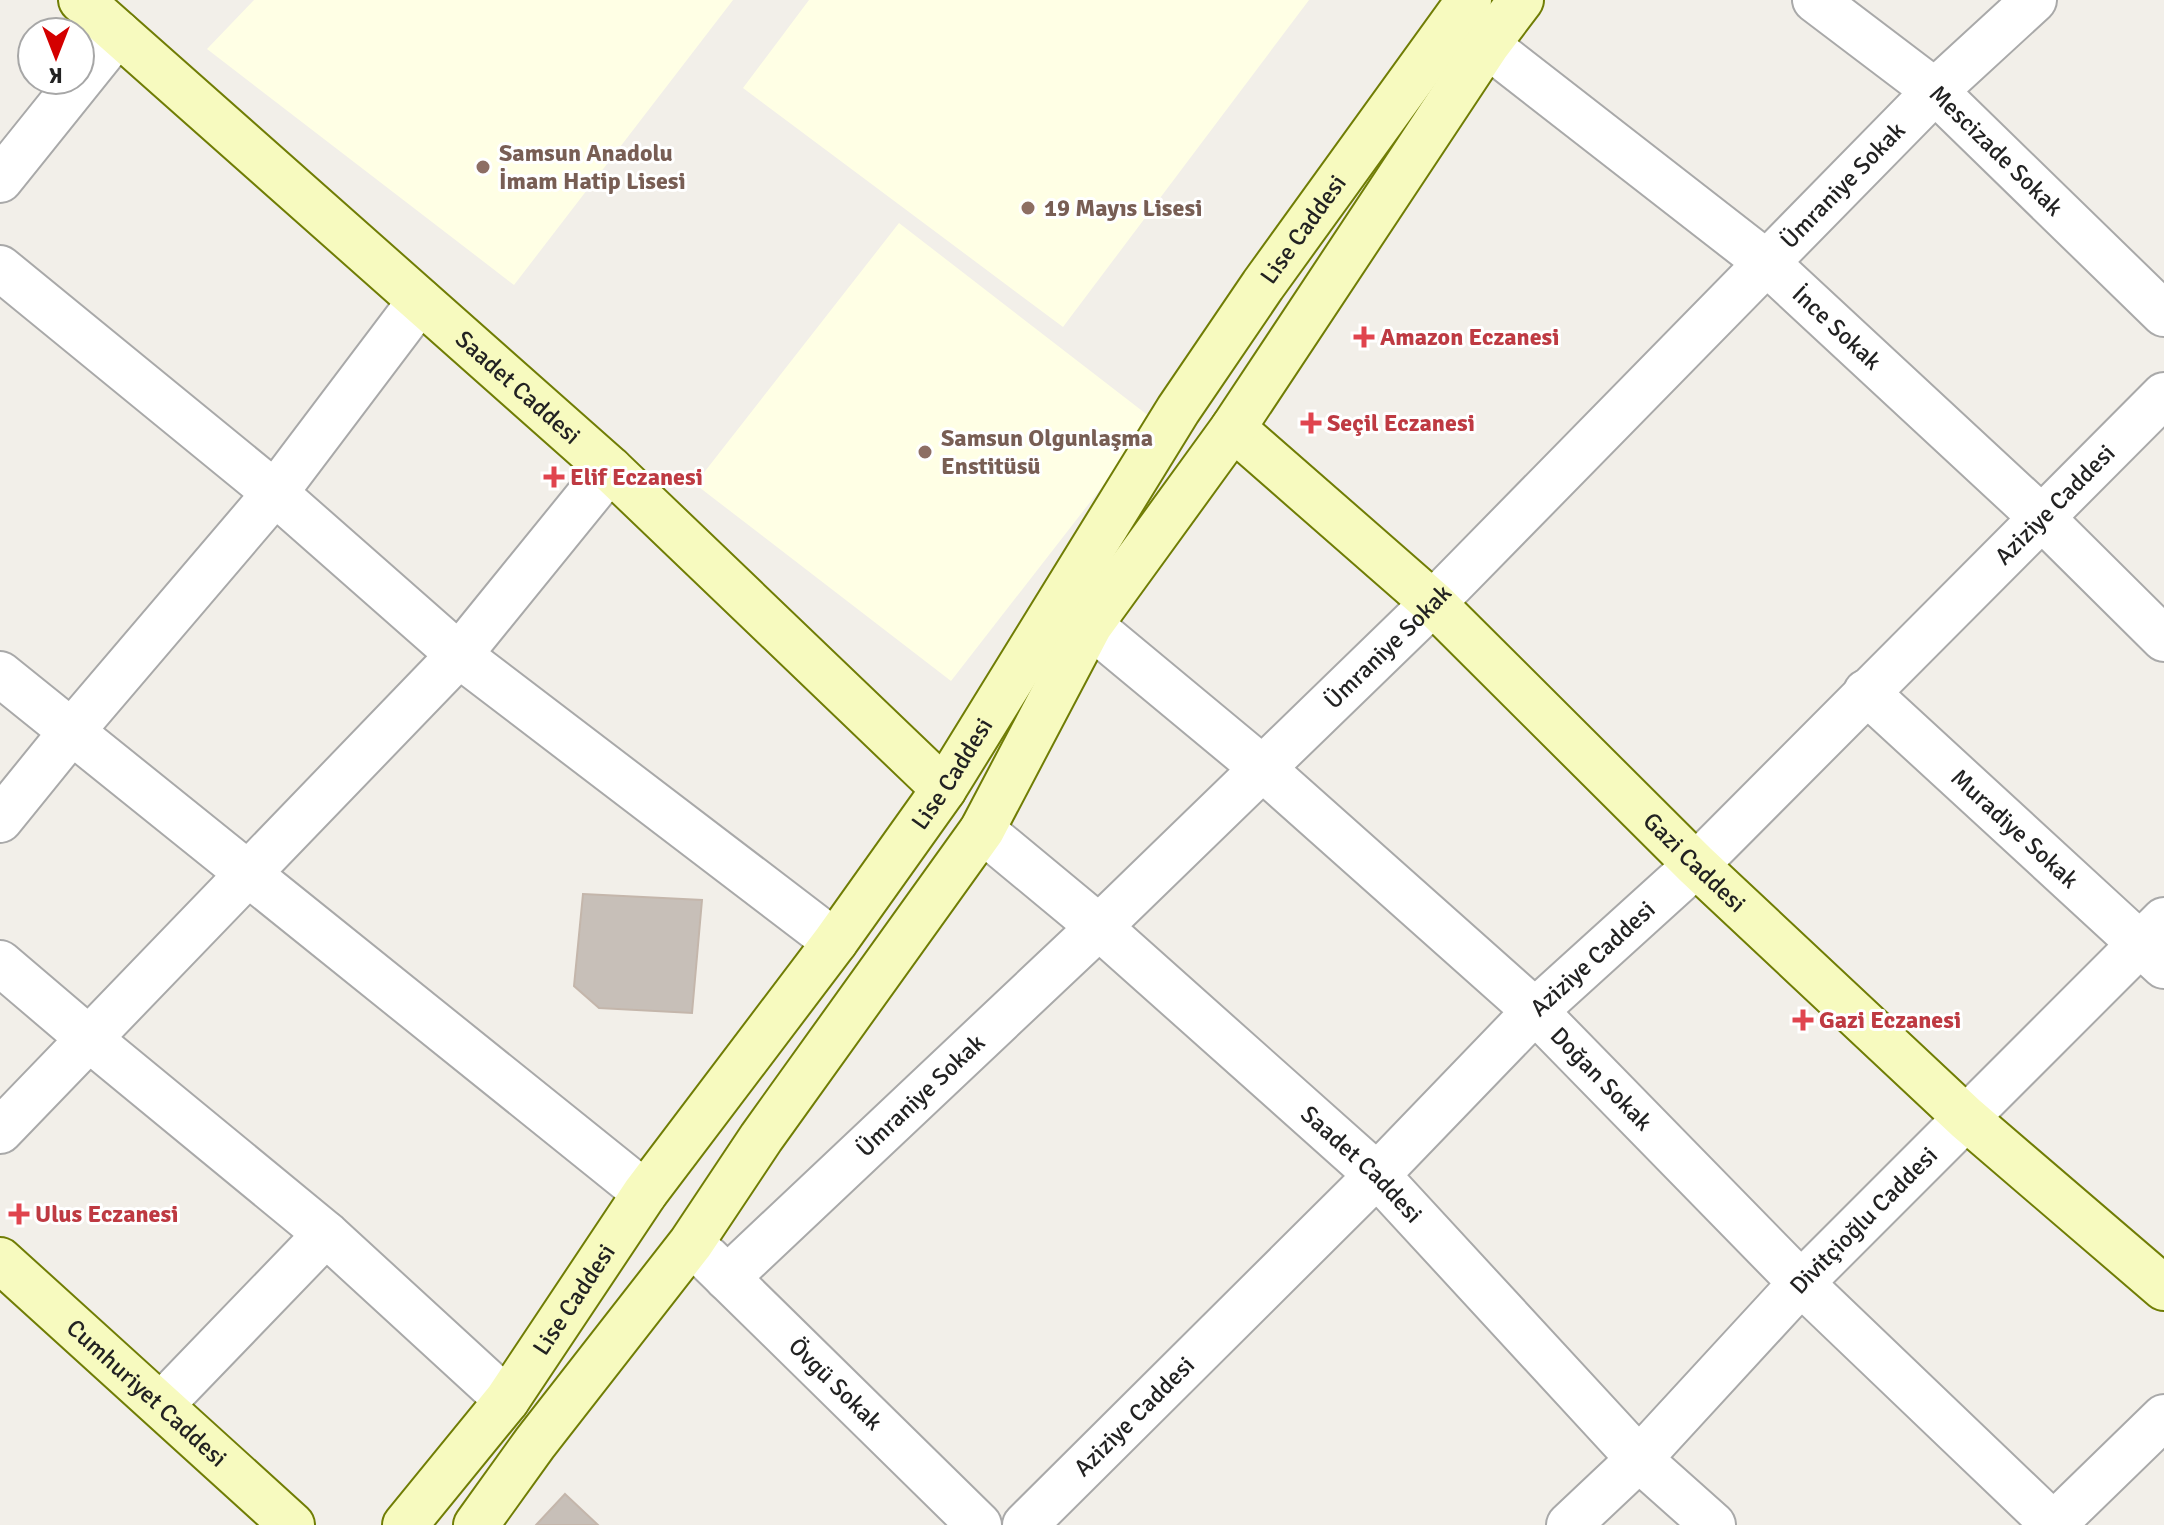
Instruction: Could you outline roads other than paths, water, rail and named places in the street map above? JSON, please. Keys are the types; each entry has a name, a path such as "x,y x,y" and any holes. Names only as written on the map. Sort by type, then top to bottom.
{"main road":[{"name":"Saadet Caddesi","path":"81,0 610,469 944,789"},
{"name":"Lise Caddesi","path":"405,1525 507,1400 645,1193 835,942 944,789 1178,410 1263,285 1469,0"},
{"name":"Lise Caddesi","path":"476,1525 535,1443 691,1243 761,1138 982,830 1090,625 1233,428 1487,45 1521,0"},
{"name":"Gazi Caddesi","path":"1233,428 1433,603 1696,865 1966,1118 2164,1288"},
{"name":"Cumhuriyet Caddesi","path":"0,1260 292,1525"}],"street":[{"name":"Mescizade Sokak","path":"1815,0 1935,91 2164,314"},
{"name":"Ümraniye Sokak","path":"727,1278 1099,927 1433,603 1935,91 2034,0"},
{"path":"0,180 118,33"},
{"name":"İnce Sokak","path":"1487,45 1767,263 2043,519 2164,639"},
{"path":"0,268 275,493 459,655 835,942"},
{"path":"0,820 275,493 420,301"},
{"name":"Aziziye Caddesi","path":"1025,1525 1377,1175 1535,1011 1696,865 2164,395"},
{"path":"0,1131 459,655 610,469"},
{"name":"Doğan Sokak","path":"1090,625 1261,767 1535,1011 1801,1283 2054,1525"},
{"path":"0,674 645,1193"},
{"name":"Muradiye Sokak","path":"1866,692 2156,943"},
{"name":"Saadet Caddesi","path":"982,830 1099,927 1377,1175 1639,1459 1713,1525"},
{"name":"Divitçioğlu Caddesi","path":"1569,1525 1639,1459 1801,1283 1966,1118 2156,943"},
{"path":"0,963 326,1234 507,1400"},
{"path":"162,1404 326,1234"},
{"name":"Övgü Sokak","path":"691,1243 979,1525"},
{"path":"2054,1525 2164,1417"}],"place":[{"name":"Samsun Anadolu İmam Hatip Lisesi","path":"483,167"},
{"name":"19 Mayıs Lisesi","path":"1028,208"},
{"name":"Amazon Eczanesi","path":"1364,337"},
{"name":"Seçil Eczanesi","path":"1311,423"},
{"name":"Samsun Olgunlaşma Enstitüsü","path":"925,452"},
{"name":"Elif Eczanesi","path":"554,477"},
{"name":"Gazi Eczanesi","path":"1803,1020"},
{"name":"Ulus Eczanesi","path":"19,1214"}]}
